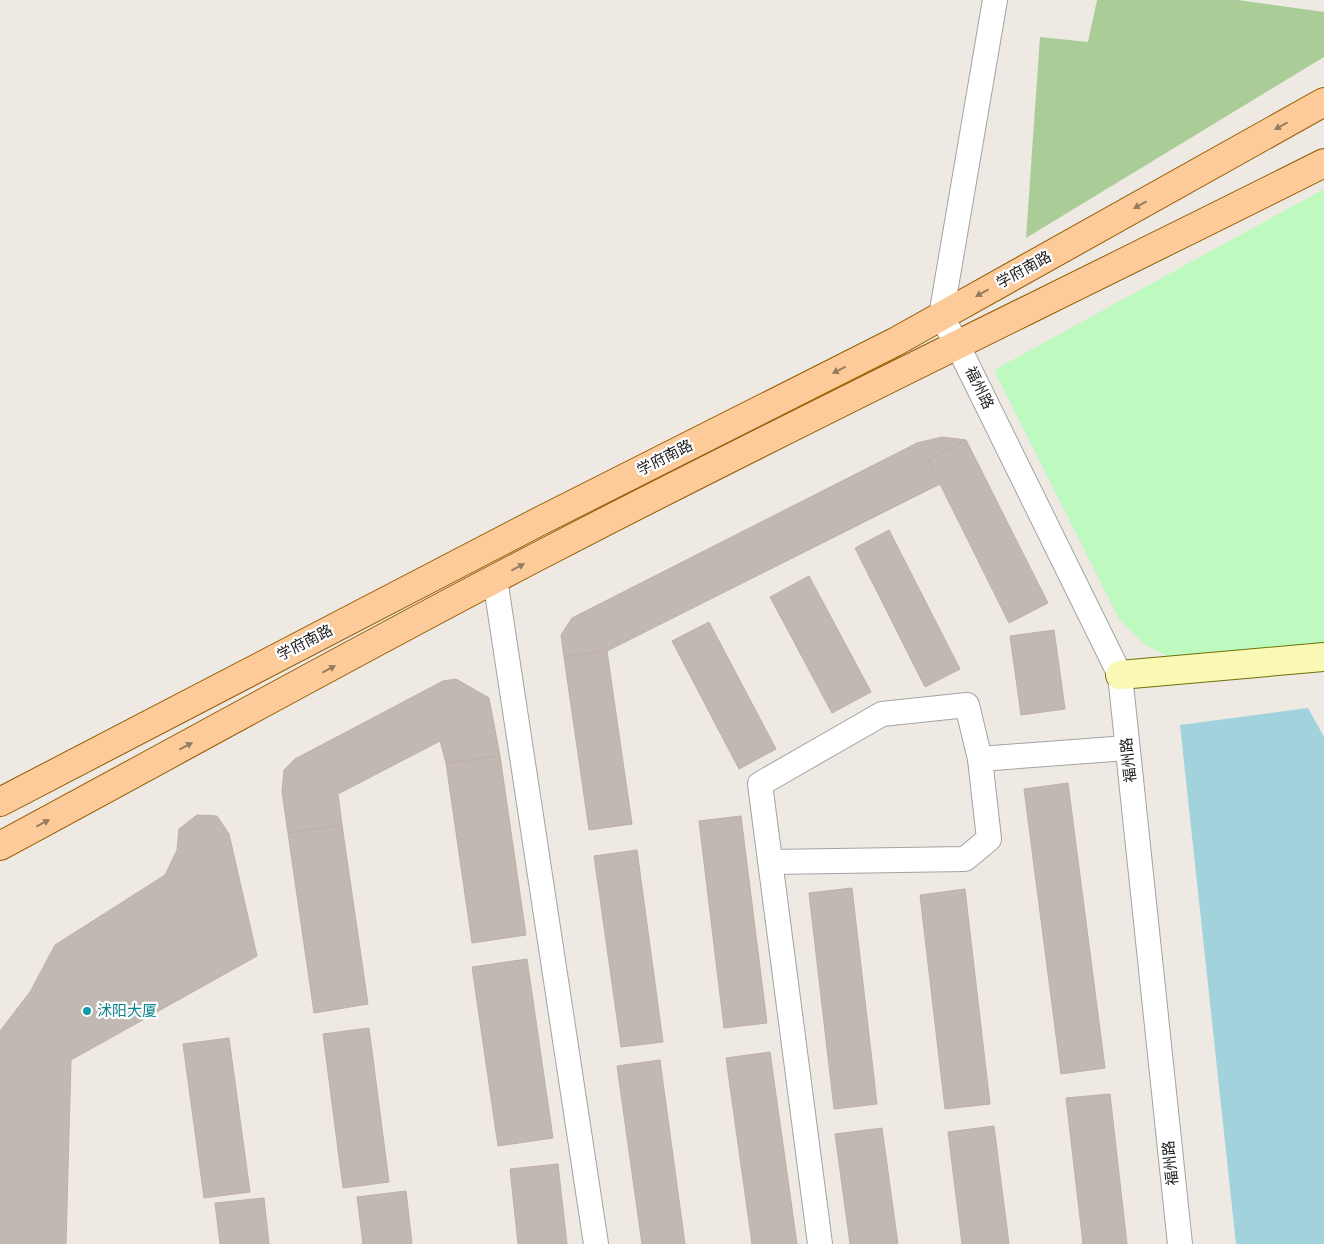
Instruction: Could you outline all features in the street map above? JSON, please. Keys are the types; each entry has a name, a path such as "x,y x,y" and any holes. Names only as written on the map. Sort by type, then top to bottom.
{"main road":[{"name":"学府南路","path":"2,800 941,316 1324,102"},
{"name":"学府南路","path":"0,846 495,579 957,344 1073,289 1324,163"}],"street":[{"path":"941,316 995,0"},
{"name":"福州路","path":"941,316 957,344 1120,675 1180,1244"},
{"path":"495,579 596,1244"},
{"path":"1120,675 1324,657"},
{"path":"771,862 965,859 989,839 980,760 967,705 882,714 760,784 820,1244"},
{"path":"980,760 1127,748"}],"green space":[{"path":"1097,0 1238,0 1324,12 1324,57 1026,238 1040,37 1088,42"},
{"path":"1324,189 1324,647 1176,661 1144,644 1119,619 994,370"}],"water":[{"path":"1308,708 1324,737 1324,1244 1236,1244 1180,725"}],"building":[{"path":"942,437 966,440 928,460 940,484 607,651 564,657 561,635 572,618 917,443"},
{"path":"966,440 1048,603 1009,623 928,460"},
{"path":"889,530 960,669 925,687 855,548"},
{"path":"809,576 871,692 832,713 770,597"},
{"path":"709,622 776,749 739,769 672,641"},
{"path":"1054,630 1065,709 1021,715 1010,636"},
{"path":"607,651 632,824 589,830 564,657"},
{"path":"456,679 489,698 500,756 446,763 440,741 338,794 342,825 288,833 282,792 284,770 295,759 443,681"},
{"path":"500,756 526,935 472,943 446,763"},
{"path":"1068,783 1105,1068 1061,1074 1024,789"},
{"name":"沭阳大厦","path":"197,815 217,816 229,834 257,956 71,1060 66,1244 0,1244 0,1031 30,992 55,945 165,875 177,850 179,829"},
{"path":"741,816 767,1023 724,1028 699,821"},
{"path":"342,825 368,1004 314,1013 288,833"},
{"path":"637,850 663,1042 621,1047 594,856"},
{"path":"852,888 877,1104 834,1109 809,893"},
{"path":"965,889 990,1104 945,1109 920,895"},
{"path":"527,959 553,1138 498,1146 472,967"},
{"path":"369,1028 389,1182 343,1188 323,1034"},
{"path":"229,1038 250,1192 204,1198 183,1044"},
{"path":"770,1052 797,1244 752,1244 726,1058"},
{"path":"660,1060 685,1244 642,1244 617,1066"},
{"path":"1110,1094 1127,1244 1083,1244 1066,1098"},
{"path":"994,1126 1009,1244 962,1244 948,1132"},
{"path":"882,1128 898,1244 850,1244 835,1134"},
{"path":"558,1164 567,1244 518,1244 510,1169"},
{"path":"406,1191 412,1244 363,1244 357,1197"},
{"path":"264,1198 269,1244 220,1244 215,1203"}],"place":[{"name":"沭阳大厦","path":"87,1011"}]}
